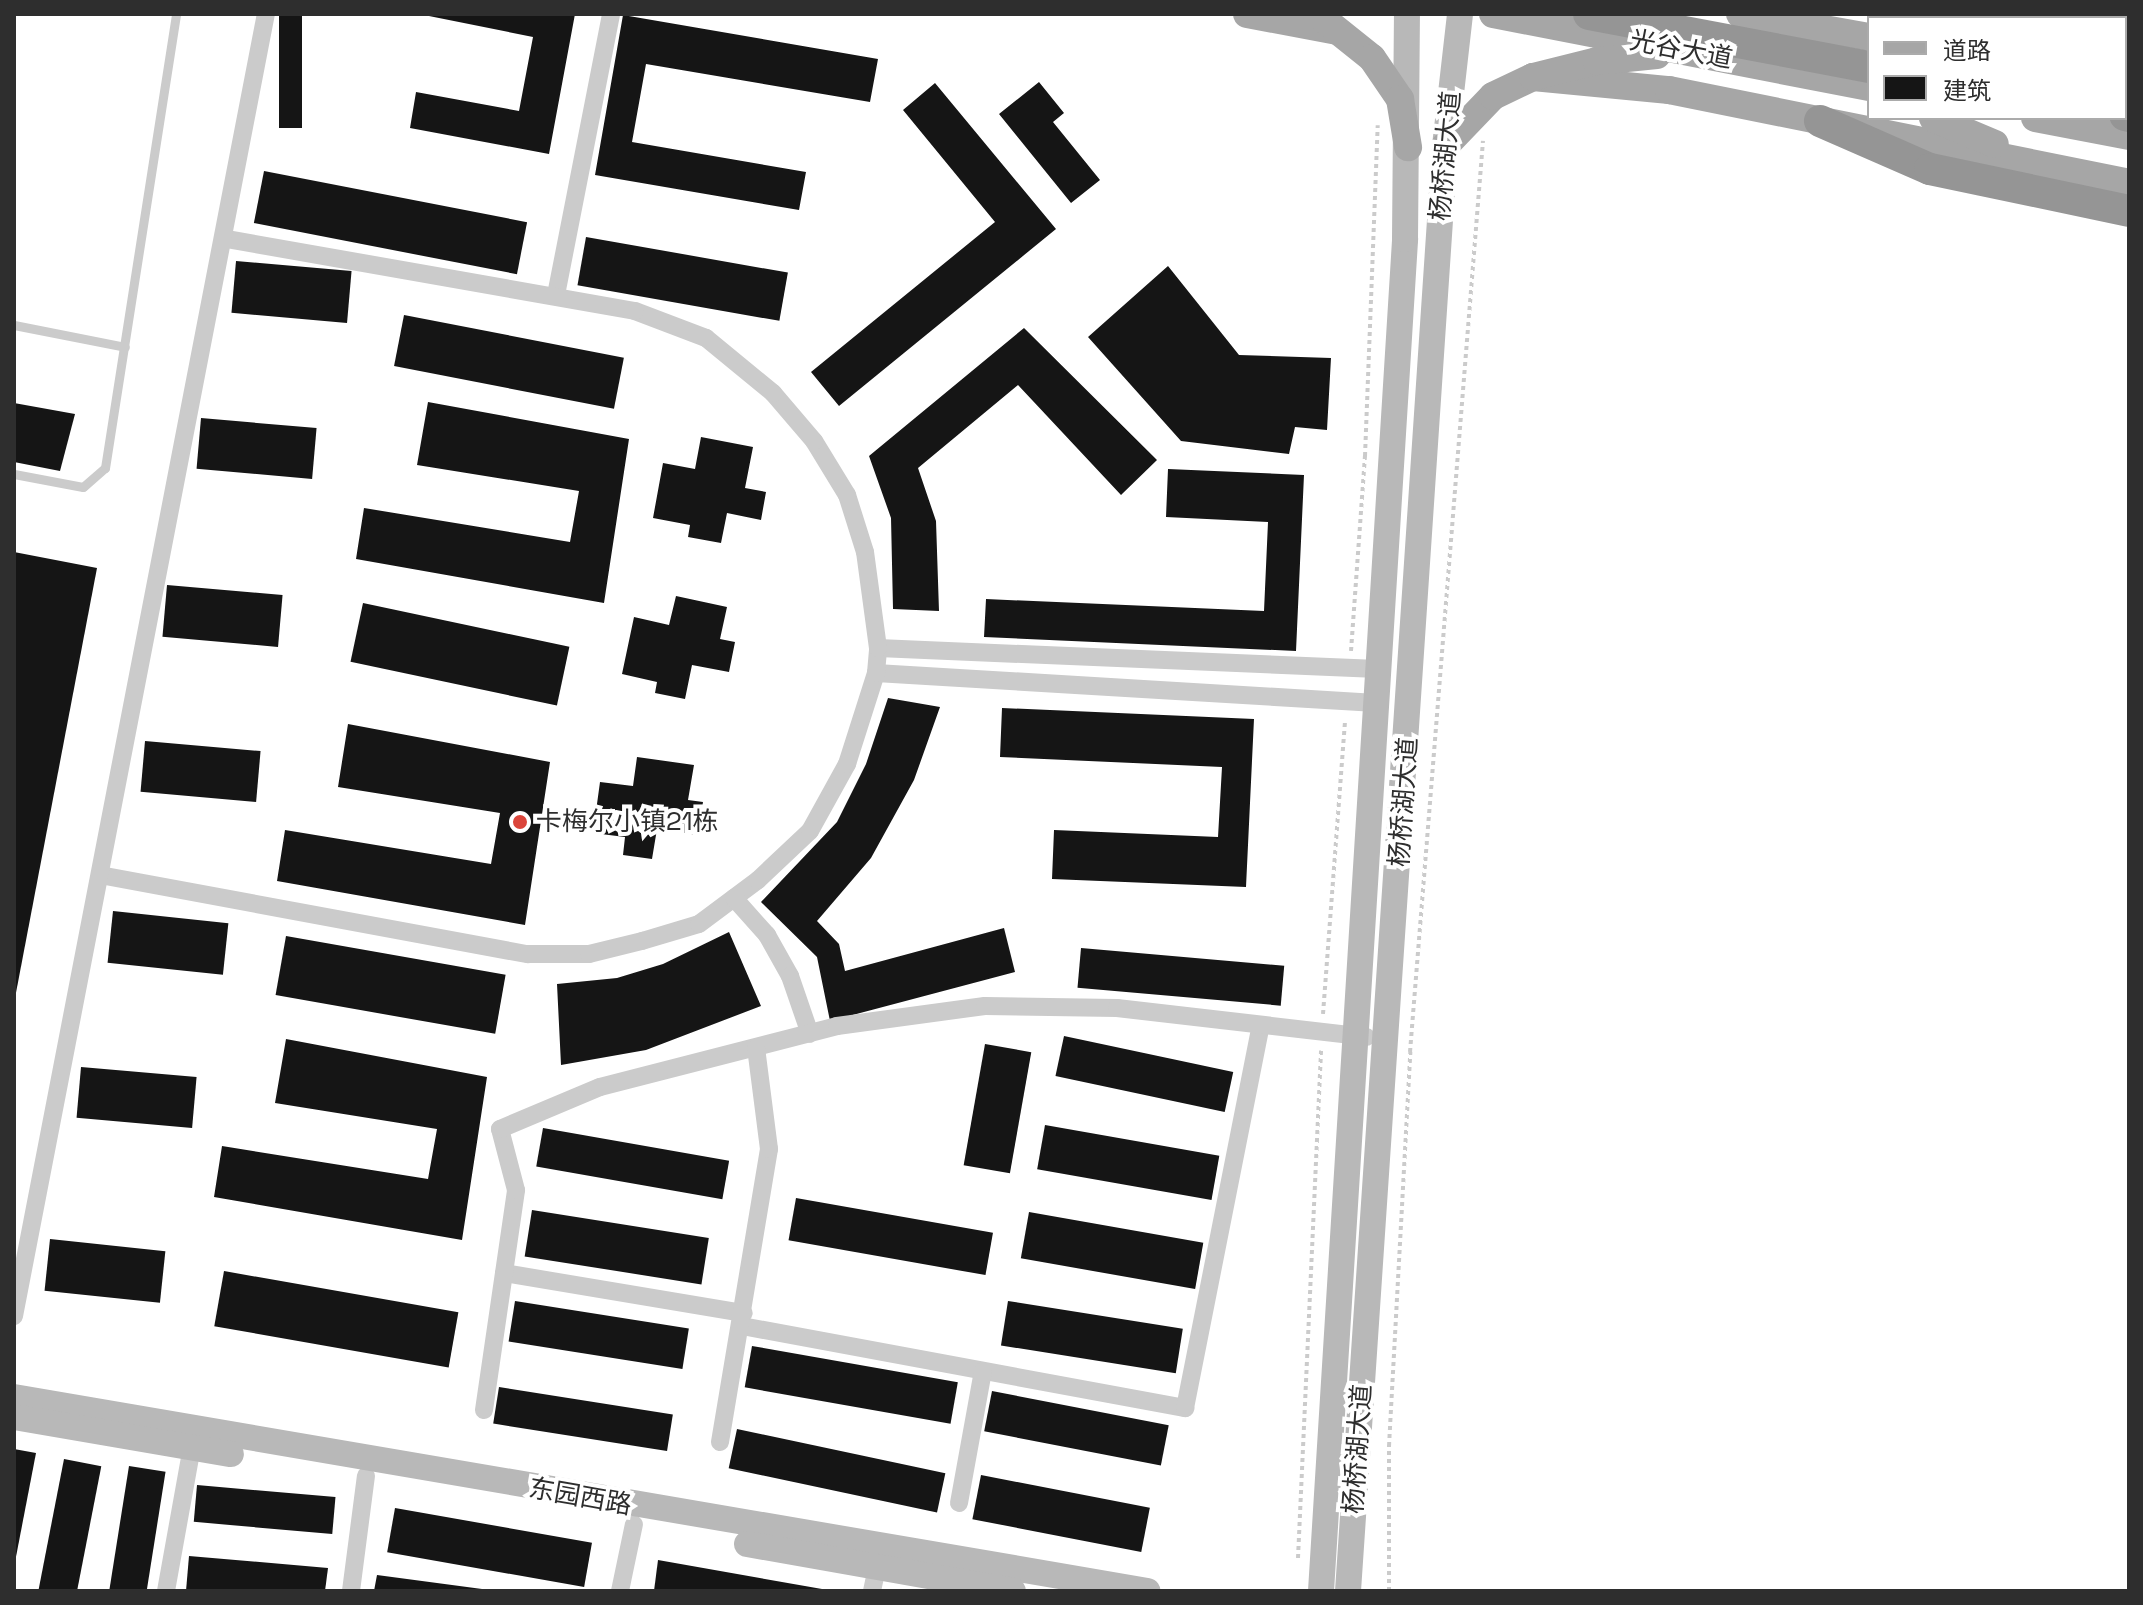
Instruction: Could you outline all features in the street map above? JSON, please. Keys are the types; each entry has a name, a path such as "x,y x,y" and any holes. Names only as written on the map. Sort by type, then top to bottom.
{"highway":[{"path":"1589,14 1864,82"},
{"path":"1678,14 1867,50"},
{"path":"1820,121 1930,169 2129,211"}],"main road":[{"path":"1247,14 1328,23 1372,58 1400,99 1408,147"},
{"name":"杨桥湖大道","path":"1321,1591 1408,147 1407,14"},
{"name":"杨桥湖大道","path":"1348,1591 1388,1041 1445,146 1460,14"},
{"name":"光谷大道","path":"1493,14 1864,82"},
{"name":"光谷大道","path":"1740,14 1867,37"},
{"path":"1445,146 1486,103 1533,77 1597,61 1687,51"},
{"path":"1533,77 1669,90 2129,183"},
{"path":"1938,120 2055,168"},
{"path":"2045,120 2129,136"},
{"name":"东园西路","path":"14,1397 1148,1591"},
{"name":"东园西路","path":"14,1417 634,1524 875,1579 1013,1591"}],"street":[{"path":"14,1316 266,14"},
{"path":"556,295 611,14"},
{"path":"100,875 528,954 589,954 642,941 699,924 734,898 810,831 847,764 876,673 878,648 865,552 847,495 814,441 773,393 706,338 635,311 223,238"},
{"path":"878,648 1378,669"},
{"path":"876,673 1376,703"},
{"path":"734,898 767,935 790,976 810,1034"},
{"path":"484,1410 516,1190 500,1129 600,1087 810,1034 985,1006 1117,1008 1355,1034 1388,1041"},
{"path":"504,1273 983,1371 1185,1408 1261,1025"},
{"path":"720,1442 743,1320 769,1149 756,1048"},
{"path":"959,1503 983,1371"},
{"path":"166,1591 192,1447"},
{"path":"351,1591 366,1476"},
{"path":"620,1591 634,1524"}],"lane":[{"path":"14,474 83,487 105,468 176,14"},
{"path":"14,325 125,347"}],"path":[{"path":"1389,1591 1389,1446 1410,1052 1486,103"},
{"path":"1349,669 1365,456 1379,122"},
{"path":"1297,1575 1322,1032 1347,701"}],"building":[{"path":"279,14 302,14 302,128 279,128"},
{"path":"419,14 575,14 549,154 410,128 416,92 519,111 533,37"},
{"path":"623,15 878,59 870,102 646,64 632,142 806,172 799,210 595,175"},
{"path":"1039,82 1064,113 1053,122 1100,180 1071,203 999,114"},
{"path":"935,83 1056,229 839,406 811,372 995,222 903,110"},
{"path":"264,171 527,222 517,274 254,223"},
{"path":"586,237 788,273 779,321 577,285"},
{"path":"236,261 352,271 347,323 231,313"},
{"path":"1168,266 1239,355 1331,358 1327,430 1295,427 1289,454 1181,441 1088,337"},
{"path":"404,315 624,358 614,409 394,366"},
{"path":"1024,328 1157,460 1121,495 1018,385 918,468 936,521 939,611 893,609 891,518 869,456"},
{"path":"428,402 629,439 604,603 356,559 364,508 570,542 579,491 417,465"},
{"path":"14,403 75,414 60,471 14,462"},
{"path":"201,418 317,428 312,479 197,469"},
{"path":"701,437 753,447 745,488 766,492 761,520 727,513 721,543 688,537 690,525 653,518 663,463 695,469"},
{"path":"1168,469 1304,475 1296,651 984,637 986,599 1264,611 1268,522 1166,517"},
{"path":"14,552 97,568 15,998 14,998"},
{"path":"167,585 283,595 278,647 162,637"},
{"path":"676,596 727,607 720,639 735,642 729,672 692,665 685,699 655,693 657,682 622,674 634,617 669,625"},
{"path":"363,603 569,647 557,706 351,662"},
{"path":"888,698 940,707 914,780 871,858 817,921 839,944 845,971 1004,928 1015,972 830,1021 817,957 761,902 837,822 866,764"},
{"path":"1002,708 1254,719 1246,887 1052,879 1054,830 1218,837 1222,767 1000,757"},
{"name":"卡梅尔小镇21栋","path":"348,724 550,762 525,925 277,881 285,830 491,864 500,813 338,787"},
{"path":"145,741 261,751 256,802 141,792"},
{"path":"637,757 694,765 688,800 703,802 698,835 657,829 652,859 623,855 625,837 593,833 600,782 633,786"},
{"path":"113,911 228,923 223,975 108,963"},
{"path":"729,932 761,1006 646,1050 561,1065 557,984 617,978 663,964"},
{"path":"286,936 506,975 495,1034 276,995"},
{"path":"1081,948 1284,966 1281,1006 1078,988"},
{"path":"1064,1036 1233,1072 1225,1112 1055,1076"},
{"path":"286,1039 487,1077 462,1240 214,1197 222,1146 428,1179 437,1129 275,1103"},
{"path":"985,1044 1031,1052 1010,1173 964,1165"},
{"path":"81,1067 197,1077 192,1128 77,1118"},
{"path":"1045,1125 1219,1156 1211,1200 1037,1169"},
{"path":"543,1128 729,1161 722,1199 536,1166"},
{"path":"796,1198 993,1233 985,1275 789,1240"},
{"path":"532,1210 709,1238 701,1284 525,1256"},
{"path":"1029,1212 1203,1243 1195,1289 1021,1258"},
{"path":"50,1239 165,1251 160,1303 45,1291"},
{"path":"224,1271 458,1312 449,1367 214,1326"},
{"path":"515,1301 689,1329 682,1369 509,1341"},
{"path":"1008,1301 1183,1329 1176,1373 1001,1345"},
{"path":"752,1346 958,1382 951,1424 745,1387"},
{"path":"499,1387 673,1415 667,1451 493,1424"},
{"path":"992,1391 1169,1425 1161,1466 984,1431"},
{"path":"737,1429 945,1473 937,1512 729,1468"},
{"path":"14,1449 36,1453 15,1562 14,1562"},
{"path":"64,1459 101,1466 77,1591 38,1591"},
{"path":"129,1466 166,1472 147,1591 109,1591"},
{"path":"981,1475 1150,1508 1141,1552 972,1519"},
{"path":"197,1485 335,1497 332,1534 194,1522"},
{"path":"395,1508 592,1543 584,1587 387,1552"},
{"path":"189,1556 328,1568 325,1591 186,1591"},
{"path":"658,1560 822,1589 822,1591 654,1591"},
{"path":"377,1575 482,1589 482,1591 374,1591"}],"place":[{"name":"卡梅尔小镇21栋","path":"520,822"}]}
